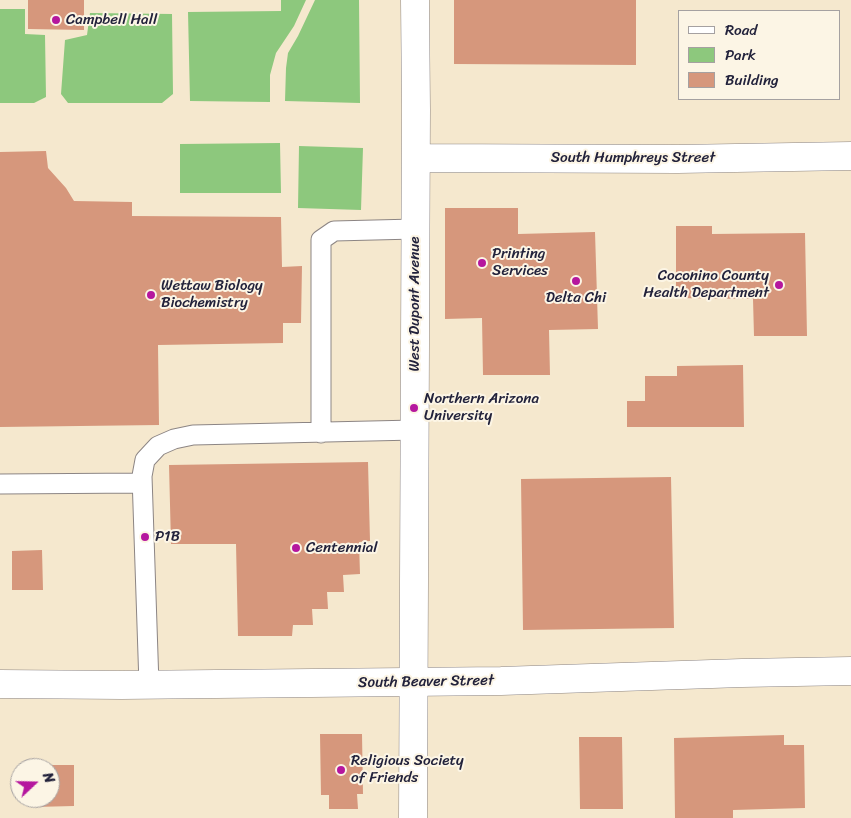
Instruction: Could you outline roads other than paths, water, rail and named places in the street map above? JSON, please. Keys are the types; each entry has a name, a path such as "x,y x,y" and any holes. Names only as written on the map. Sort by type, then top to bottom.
{"street":[{"name":"West Dupont Avenue","path":"414,818 415,0"},
{"name":"South Humphreys Street","path":"416,158 678,159 851,156"},
{"name":"South Beaver Street","path":"0,684 414,683 851,671"}],"lane":[{"path":"321,433 321,240 334,231 415,229"},
{"path":"149,685 142,482 145,460 158,446 174,439 193,435 415,430"},
{"path":"0,484 142,482"}],"place":[{"name":"Campbell Hall","path":"56,20"},
{"name":"Printing Services","path":"482,263"},
{"name":"Delta Chi","path":"576,281"},
{"name":"Coconino County Health Department","path":"779,285"},
{"name":"Wettaw Biology Biochemistry","path":"151,295"},
{"name":"Northern Arizona University","path":"414,408"},
{"name":"P1B","path":"145,537"},
{"name":"Centennial","path":"296,548"},
{"name":"Religious Society of Friends","path":"341,770"}]}
